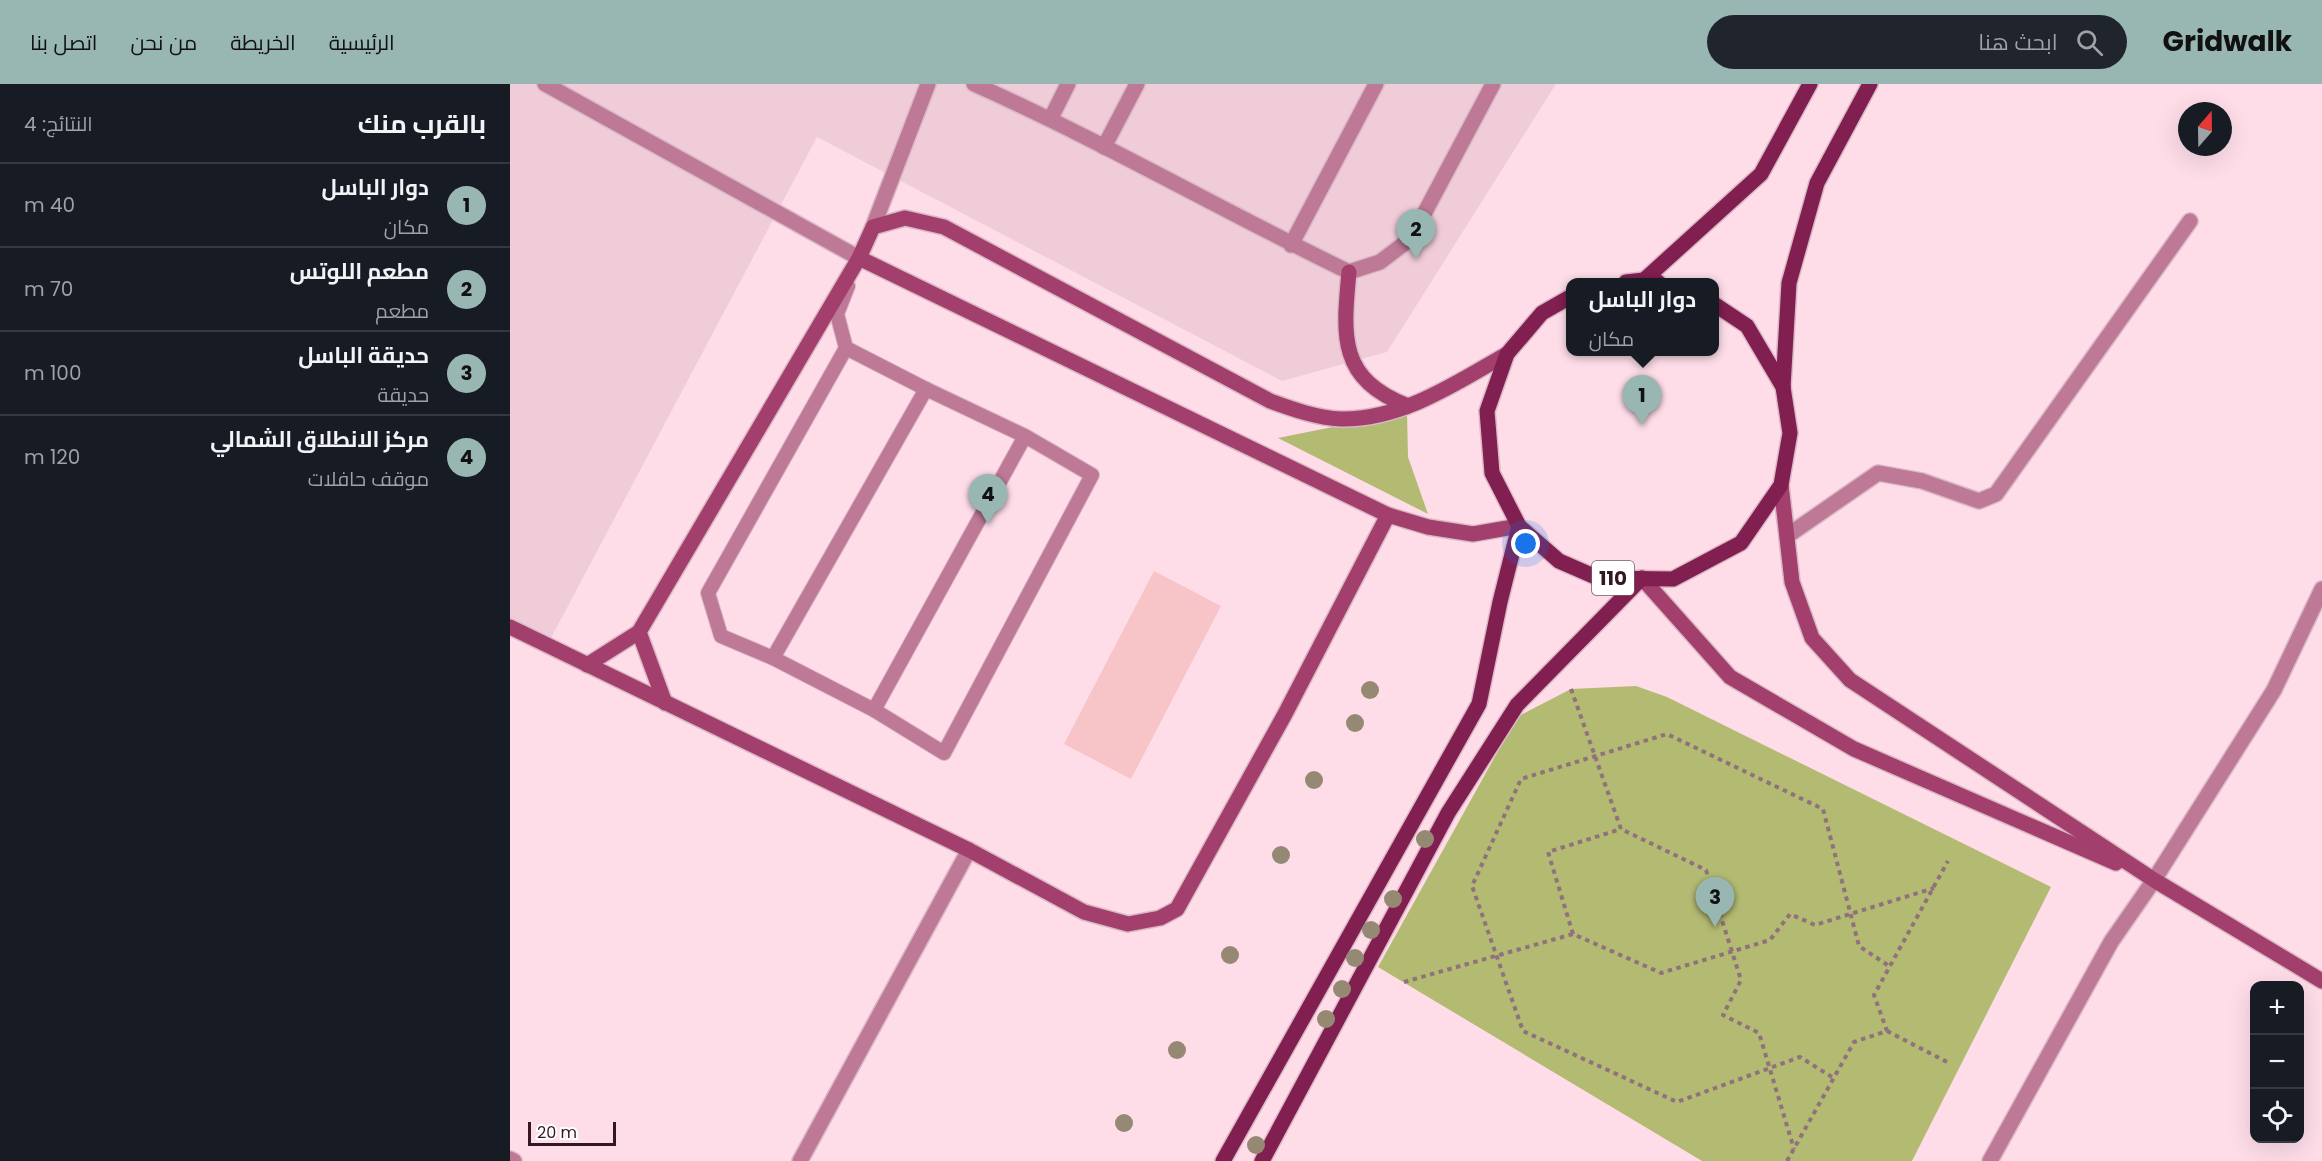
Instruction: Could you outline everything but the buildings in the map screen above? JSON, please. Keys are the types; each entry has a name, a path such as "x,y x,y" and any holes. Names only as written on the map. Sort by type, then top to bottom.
{"main road":[{"path":"1654,278 1761,174 1810,84"},
{"name":"110","path":"1566,299 1542,313 1507,354 1487,411 1492,473 1519,526 1559,561 1598,578 1672,579 1741,543 1781,484 1790,433 1783,387 1789,284 1817,183 1870,84"},
{"name":"110","path":"1719,307 1747,326 1783,387"},
{"path":"1223,1161 1479,704 1500,602 1519,526"},
{"name":"110","path":"1262,1161 1448,813 1517,705 1642,578"}],"street":[{"path":"545,84 859,258 1388,515 1428,527 1473,534 1519,526"},
{"path":"587,664 639,632 859,258 928,84"},
{"path":"974,84 1051,118 1291,245 1349,272 1380,262 1405,243 1425,212 1492,84"},
{"path":"1051,118 1068,84"},
{"path":"1104,147 1137,84"},
{"path":"1291,245 1376,84"},
{"path":"873,227 905,218 944,227 1270,401 1340,419 1373,417 1408,406 1449,388 1507,354"},
{"path":"1787,536 1878,473 1922,481 1979,501 1996,494 2190,221"},
{"path":"1349,272 1344,325 1347,347 1356,367 1370,384 1388,398 1408,406"},
{"path":"1781,484 1792,582 1812,638 1850,680 2154,880 2322,981"},
{"path":"510,627 969,850 1084,912 1115,922 1143,922 1177,909 1285,714 1388,515"},
{"path":"1642,578 1730,677 1854,749 2154,880"},
{"path":"1990,1161 2111,942 2154,880 2274,690 2322,589"},
{"path":"639,632 665,703"},
{"path":"800,1161 969,850"},
{"path":"510,1159 514,1161"}],"lane":[{"path":"846,348 1025,436 1092,475 944,753 874,710 773,658 721,636 708,593 846,348 837,314 859,258"},
{"path":"773,658 926,389"},
{"path":"874,710 1025,436"}],"path":[{"path":"1571,689 1621,829"},
{"path":"1832,1077 1800,1057 1677,1102 1523,1030 1472,886 1521,779 1667,734 1823,809 1859,946 1889,966"},
{"path":"1573,933 1548,852 1621,829 1706,870 1741,980 1723,1015 1759,1033 1794,1149"},
{"path":"1948,861 1874,995 1887,1031 1949,1063"},
{"path":"1404,982 1573,933 1661,973 1770,940 1790,914 1815,925 1935,888"},
{"path":"1788,1161 1832,1077 1854,1042 1887,1031"}],"shaded area":[{"path":"510,84 1556,84 1387,352 1282,381 817,137 551,638 510,618"}],"green space":[{"path":"1407,412 1408,457 1428,514 1278,438"},
{"path":"1636,686 1667,697 2051,887 1912,1161 1702,1161 1378,967 1517,717 1571,689"}],"place":[{"name":"مطعم اللوتس","path":"1416,259"},
{"name":"دوار الباسل","path":"1642,425"},
{"name":"مركز الانطلاق الشمالي","path":"988,524"},
{"name":"حديقة الباسل","path":"1715,927"}]}
